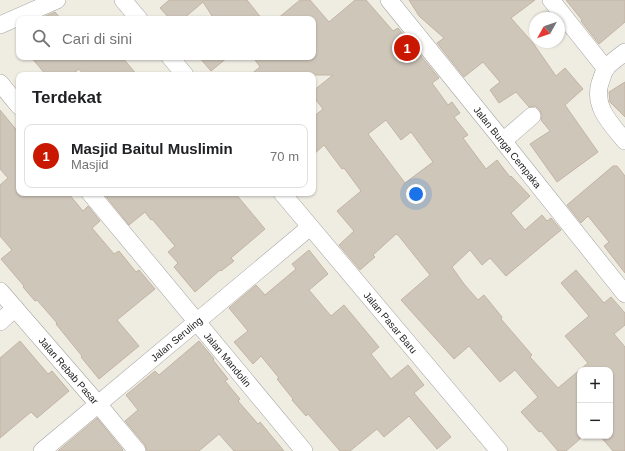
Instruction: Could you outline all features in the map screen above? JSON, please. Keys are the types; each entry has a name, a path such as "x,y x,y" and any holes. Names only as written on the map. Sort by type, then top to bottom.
{"street":[{"path":"22,16 57,0"},
{"path":"123,0 136,16"},
{"name":"Jalan Bunga Cempaka","path":"389,0 625,294"},
{"path":"551,0 606,69"},
{"path":"0,26 16,19"},
{"path":"625,52 606,69 598,90 602,110 610,123 625,141"},
{"path":"172,60 182,72"},
{"path":"0,83 16,102"},
{"path":"503,141 532,116"},
{"name":"Jalan Mandolin","path":"92,196 304,451"},
{"name":"Jalan Pasar Baru","path":"284,196 499,451"},
{"name":"Jalan Seruling","path":"42,451 310,227"},
{"name":"Jalan Rebab Pasar","path":"0,291 137,451"},
{"path":"0,322 15,308"}],"building":[{"path":"169,0 247,0 260,16 212,16 203,2 187,16 167,16 160,8"},
{"path":"300,0 310,0 329,22 355,0 366,0 393,31 398,28 439,78 432,83 448,105 452,102 460,113 454,117 468,135 463,138 486,169 497,160 510,177 511,176 530,196 511,213 525,230 542,215 547,221 551,218 561,230 506,276 490,258 482,265 470,250 452,267 478,300 484,295 502,317 501,319 532,355 530,357 558,388 577,372 577,439 580,439 566,451 558,451 541,431 539,432 521,412 538,397 515,370 500,382 469,346 454,359 401,300 430,275 398,235 396,234 373,255 375,257 360,270 339,245 354,231 337,211 361,191 324,145 316,152 316,115 323,109 316,100 316,89 333,75 316,75 316,72 254,72 260,67 255,60 316,60 316,16 281,16","holes":["386,120 401,140 411,132 433,162 405,183 368,134"]},
{"path":"409,0 535,0 511,18 529,38 529,48 536,48 556,76 565,68 583,89 565,105 598,152 557,182 530,144 550,131 541,120 542,115 540,110 535,106 529,107 516,92 499,103 490,90 500,82 483,62 464,77 437,43 444,38 419,16"},
{"path":"566,0 625,0 625,22 599,44"},
{"path":"55,12 58,16 46,16"},
{"path":"34,60 124,60 134,72 82,72 79,69 75,72 44,72"},
{"path":"202,60 224,60 211,71"},
{"path":"625,82 625,117 610,102 609,92"},
{"path":"0,110 16,129 16,196 70,196 83,211 88,206 100,221 92,228 114,254 119,251 136,272 139,270 155,289 117,320 139,346 99,379 56,324 57,323 37,300 35,301 1,259 12,250 0,236 0,185 8,178 0,169"},
{"path":"613,166 617,166 625,176 625,273 604,246 609,242 588,216 581,223 567,205"},
{"path":"106,196 238,196 265,229 231,258 234,261 221,271 220,270 195,292 174,267 178,263 168,252 175,246 152,219 151,220 145,212 129,225"},
{"path":"309,250 328,274 309,290 331,316 344,305 379,347 371,354 391,379 408,365 424,385 414,393 451,437 437,449 409,416 384,437 377,429 350,451 340,451 308,414 306,416 292,400 293,399 277,379 279,378 261,356 253,364 234,342 248,331 229,308 256,285 265,295 296,269 292,264"},
{"path":"576,270 604,303 611,297 625,313 625,325 614,334 625,347 625,451 613,451 603,439 613,439 613,367 583,367 588,363 565,336 589,316 561,283"},
{"path":"20,341 48,374 52,371 69,391 37,418 31,412 0,438 0,358"},
{"path":"199,341 228,379 225,381 240,399 238,401 258,424 260,422 284,451 234,451 219,434 199,451 147,451 145,445 125,421 138,410 126,395 155,371 159,375"},
{"path":"97,418 123,450 122,451 58,451"}],"place":[{"name":"Masjid Baitul Muslimin","path":"407,48"}]}
